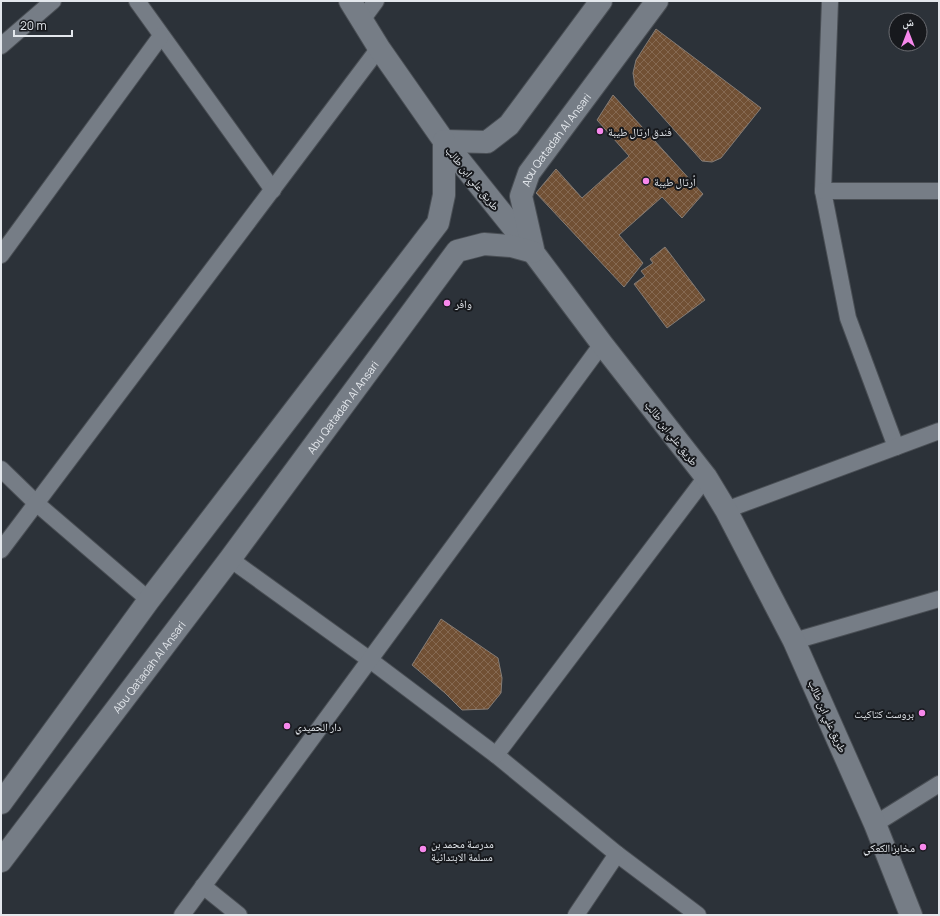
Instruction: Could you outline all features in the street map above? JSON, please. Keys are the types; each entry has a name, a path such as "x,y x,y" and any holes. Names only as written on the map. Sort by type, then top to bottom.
{"main road":[{"name":"طريق علي ابن طالب","path":"350,1 379,48 444,141 534,252 602,344 706,477 726,510 794,641 875,824 911,915"},
{"path":"1,803 149,600 438,223 444,195 444,141 487,142 509,125 601,1"},
{"name":"Abu Qatadah Al Ansari","path":"1,861 230,559 457,251 484,244 511,246 534,252 522,196 529,173 657,1"}],"street":[{"path":"1,46 53,1"},
{"path":"137,1 272,190"},
{"path":"362,20 376,1"},
{"path":"830,1 823,191 848,318 896,447"},
{"path":"1,254 161,36"},
{"path":"1,550 379,48"},
{"path":"823,191 939,191"},
{"path":"182,915 602,344"},
{"path":"726,510 939,431"},
{"path":"1,469 36,504 149,600"},
{"path":"496,755 706,477"},
{"path":"230,559 370,660 496,755 617,854 698,915"},
{"path":"794,641 939,599"},
{"path":"875,824 939,784"},
{"path":"576,915 617,854"},
{"path":"203,886 239,915"}],"building":[{"path":"656,29 761,108 721,158 712,162 702,161 635,86 633,73 636,60"},
{"name":"أرتال طيبة","path":"613,95 703,194 682,218 662,197 619,235 643,263 624,287 536,193 556,169 582,198 629,156 597,120"},
{"path":"665,247 705,300 667,328 634,284 645,276 641,271 653,263 650,259"},
{"path":"441,619 498,658 502,678 501,693 488,709 462,710 445,693 412,665"}],"place":[{"name":"فندق ارتال طيبة","path":"600,131"},
{"name":"أرتال طيبة","path":"646,181"},
{"name":"وافر","path":"447,303"},
{"name":"بروست كتاكيت","path":"922,713"},
{"name":"دار الحميدي","path":"287,726"},
{"name":"مخابز الكعكي","path":"923,847"},
{"name":"مدرسة محمد بن مسلمة الابتدائية","path":"423,849"}]}
